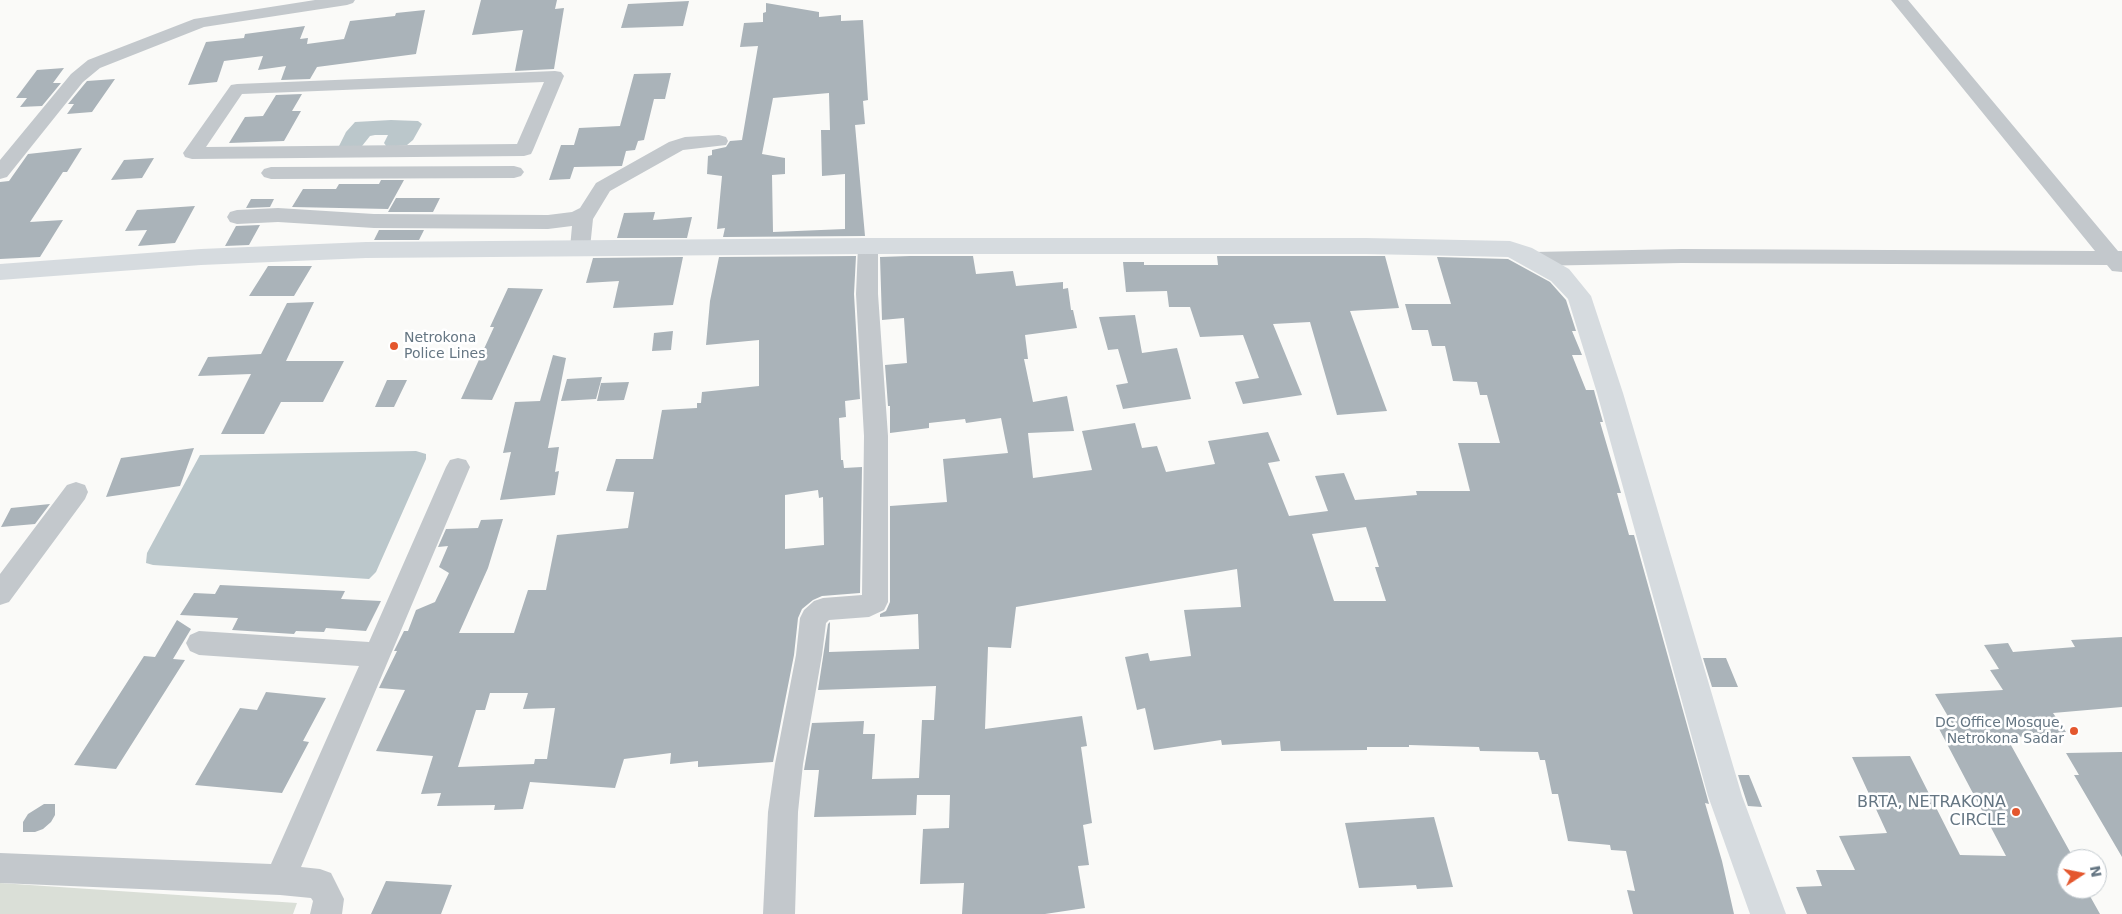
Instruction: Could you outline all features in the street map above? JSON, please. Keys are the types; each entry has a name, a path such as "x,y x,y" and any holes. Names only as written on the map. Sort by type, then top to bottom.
{"main road":[{"path":"0,272 201,257 347,251 868,246 1442,247 1510,249 1534,258 1564,279 1579,296 1610,393 1725,796 1768,914"}],"street":[{"path":"0,173 77,78 94,64 200,23 347,0"},
{"path":"1899,0 2119,262"},
{"path":"555,76 524,150 368,152 192,153 237,89 555,76"},
{"path":"580,248 583,216 603,187 676,146 685,143 719,141"},
{"path":"357,173 368,152"},
{"path":"271,173 514,172"},
{"path":"236,217 278,215 374,221 548,222 583,216"},
{"path":"779,914 784,812 789,764 809,655 813,618 823,609 869,606 875,602 876,436 867,294 868,246"},
{"path":"1534,258 1682,256 2119,262"},
{"path":"280,880 458,467"},
{"path":"0,594 76,492"},
{"path":"199,643 377,655"},
{"path":"0,868 280,880 320,884 329,899 326,914"}],"shaded area":[{"path":"418,121 422,124 413,140 407,145 387,147 384,143 388,135 375,135 370,136 362,146 339,146 346,132 355,122"},
{"path":"416,451 426,454 426,459 376,572 369,579 146,563 147,553 200,455"},
{"path":"0,883 297,903 293,914 0,914"}],"building":[{"path":"481,0 557,0 555,9 564,8 554,69 515,71 523,30 472,35"},
{"path":"689,1 683,26 621,28 628,4"},
{"path":"766,3 819,12 819,17 841,15 841,21 863,20 868,100 863,101 865,124 855,125 865,236 723,237 725,228 717,229 722,176 707,174 708,156 712,155 712,150 726,147 730,141 742,140 758,46 740,47 744,23 763,22 763,13 766,12","holes":["829,93 830,130 821,130 822,176 845,174 845,229 773,232 772,175 785,174 785,158 762,154 773,98"]},
{"path":"425,10 416,54 317,67 310,79 281,80 286,66 258,70 263,56 224,61 217,82 188,85 206,42 244,38 245,34 305,26 300,39 308,38 307,44 344,39 350,21 395,16 396,13"},
{"path":"64,68 53,83 61,83 42,106 20,107 27,98 16,98 37,70"},
{"path":"671,73 665,99 654,99 644,140 638,141 635,150 626,151 622,166 574,167 570,179 549,180 561,145 574,145 579,128 620,126 634,74"},
{"path":"115,79 92,112 67,114 74,104 68,104 87,81"},
{"path":"302,94 292,111 301,111 284,141 229,143 245,117 263,116 276,95"},
{"path":"82,148 67,172 63,172 30,222 63,220 40,257 0,259 0,182 9,181 28,154"},
{"path":"154,158 142,178 111,180 124,160"},
{"path":"381,180 404,180 388,209 292,207 303,189 336,189 339,184 379,184"},
{"path":"396,198 440,198 433,212 388,212"},
{"path":"251,199 274,199 270,207 246,208"},
{"path":"195,206 175,243 138,246 147,230 125,231 137,210"},
{"path":"655,212 653,220 692,217 687,238 617,238 624,213"},
{"path":"260,225 249,245 225,246 236,226"},
{"path":"379,230 424,230 419,240 374,240"},
{"path":"856,256 854,294 860,399 845,401 846,417 839,418 841,460 843,460 844,468 862,467 860,593 822,596 813,600 802,609 798,618 794,655 773,762 698,767 698,761 670,764 671,753 624,759 615,788 530,782 523,809 494,810 495,805 437,806 441,793 421,794 433,756 376,751 405,690 379,688 397,651 394,651 404,631 408,631 416,610 435,602 449,573 439,567 448,546 438,547 446,529 478,528 481,520 503,519 488,568 459,633 514,633 528,590 546,590 557,535 628,528 634,492 606,491 616,459 653,459 662,410 697,408 697,403 701,403 702,392 759,386 759,340 706,345 710,301 719,257","holes":["818,490 819,498 823,497 824,545 785,549 785,495","490,693 528,693 523,709 555,708 547,759 535,759 534,764 458,767 476,710 485,710"]},
{"path":"973,256 976,274 1013,271 1016,286 1063,282 1063,289 1068,288 1071,310 1073,310 1077,328 1025,335 1028,359 1024,359 1033,402 1067,396 1074,431 1028,433 1033,478 1092,470 1082,431 1135,423 1142,448 1157,446 1166,472 1215,464 1208,441 1268,432 1280,461 1268,463 1289,516 1328,511 1315,476 1344,473 1355,500 1417,495 1416,491 1470,491 1458,443 1500,443 1487,395 1480,395 1477,382 1453,381 1445,346 1432,346 1428,330 1412,330 1405,304 1451,304 1437,257 1508,259 1550,282 1566,300 1576,331 1572,331 1582,355 1572,355 1586,390 1594,390 1603,422 1600,422 1621,493 1617,493 1629,535 1634,535 1709,804 1705,803 1722,861 1734,914 1633,914 1627,890 1635,891 1626,851 1611,850 1610,845 1568,841 1558,794 1552,794 1545,760 1540,760 1538,752 1480,751 1479,747 1409,745 1409,747 1367,747 1367,750 1281,751 1280,741 1222,745 1221,740 1154,750 1145,708 1137,710 1125,657 1148,653 1150,661 1191,656 1184,610 1241,607 1237,569 1016,607 1011,648 988,647 985,729 1082,716 1087,746 1081,747 1092,823 1083,825 1089,865 1078,866 1085,908 1045,914 962,914 964,883 920,884 923,829 949,828 950,795 917,795 916,815 814,817 819,770 804,770 812,723 864,721 863,734 875,734 872,779 919,778 922,720 934,720 936,686 818,690 828,624 830,622 829,652 919,649 918,614 880,617 880,614 886,611 890,602 890,506 947,502 943,459 1008,453 1001,418 966,423 965,419 929,423 929,428 890,433 890,406 888,406 885,365 907,363 904,318 882,320 880,257","holes":["1366,527 1379,567 1375,567 1386,601 1334,601 1312,534"]},
{"path":"1217,256 1385,256 1399,308 1350,311 1387,411 1337,415 1310,322 1273,324 1302,395 1243,404 1235,382 1259,378 1243,335 1200,337 1190,307 1169,307 1167,291 1126,292 1123,262 1144,262 1144,265 1218,265"},
{"path":"683,257 673,305 613,308 619,281 586,283 593,258"},
{"path":"268,266 312,266 294,296 249,296"},
{"path":"508,288 543,289 492,400 461,399 494,327 490,327"},
{"path":"314,302 286,361 344,361 323,402 281,402 264,434 221,434 251,374 198,376 208,357 261,354 287,303"},
{"path":"1135,315 1142,353 1177,348 1191,399 1123,409 1116,385 1128,383 1118,349 1108,350 1099,317"},
{"path":"673,331 671,350 652,351 654,333"},
{"path":"553,355 566,358 548,448 559,447 555,472 559,471 555,495 500,500 511,452 503,453 515,402 540,401"},
{"path":"602,377 596,399 561,401 567,379"},
{"path":"387,380 407,380 394,407 375,407"},
{"path":"629,382 624,400 597,401 601,383"},
{"path":"194,448 180,486 106,497 121,458"},
{"path":"50,504 35,524 1,527 11,508"},
{"path":"220,585 345,591 341,599 381,601 366,631 326,628 324,632 296,631 294,634 232,630 238,618 180,615 194,593 215,594"},
{"path":"177,620 191,629 173,659 185,660 116,769 74,765 144,656 155,657"},
{"path":"2122,637 2122,707 2053,713 2066,732 2007,738 2068,849 2057,849 2057,899 2092,899 2100,914 1807,914 1796,887 1822,886 1816,870 1855,870 1839,836 1887,833 1852,757 1910,756 1960,855 2006,856 1937,725 1953,725 1935,694 2003,690 1990,670 1999,669 1984,645 2008,643 2013,652 2075,647 2071,640"},
{"path":"1703,658 1726,658 1738,687 1712,687"},
{"path":"266,692 326,698 303,741 309,742 282,793 195,785 240,708 257,710"},
{"path":"2122,752 2122,857 2074,775 2079,775 2066,753"},
{"path":"1738,775 1749,775 1762,807 1748,806"},
{"path":"44,804 55,804 55,815 51,822 43,829 35,832 23,832 23,822 28,814"},
{"path":"1434,817 1453,887 1417,889 1416,885 1359,888 1345,823"},
{"path":"386,881 452,885 441,914 371,914"}],"place":[{"name":"Netrokona Police Lines","path":"394,346"},
{"name":"DC Office Mosque, Netrokona Sadar","path":"2074,731"},
{"name":"BRTA, NETRAKONA CIRCLE","path":"2016,812"}]}
